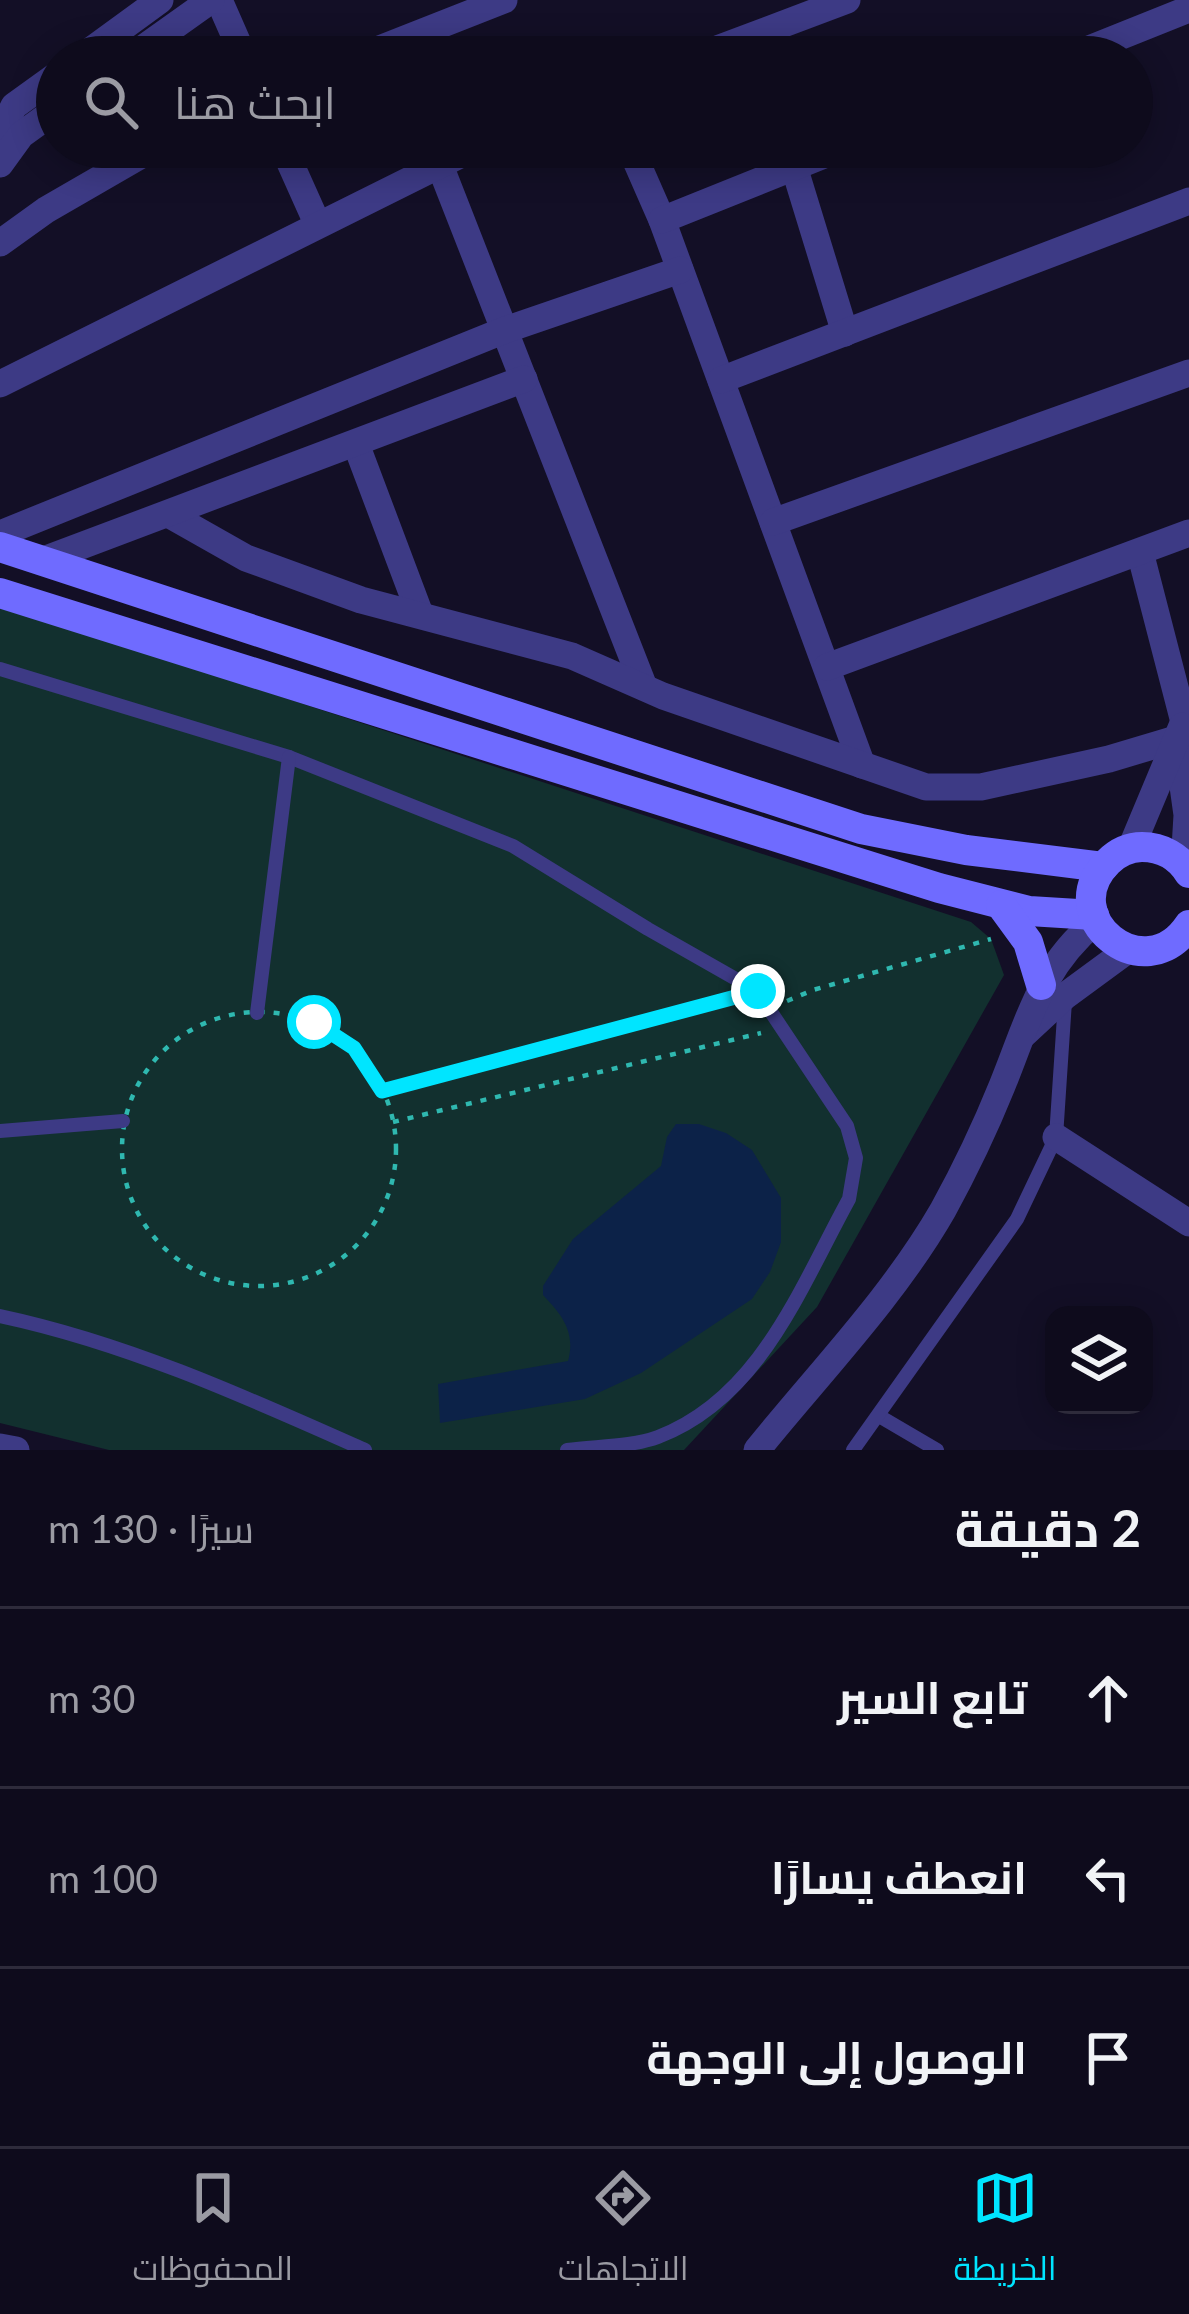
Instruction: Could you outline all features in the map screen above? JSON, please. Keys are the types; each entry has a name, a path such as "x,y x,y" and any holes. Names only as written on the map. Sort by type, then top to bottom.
{"main road":[{"path":"0,547 861,829 966,850 1103,867"},
{"path":"0,593 1000,905 1095,918"},
{"path":"1187,868 1160,849 1130,848 1103,867 1094,881 1095,918 1115,944 1130,950 1161,949 1188,928"},
{"path":"1000,905 1028,942 1053,991"}],"street":[{"path":"111,36 160,0"},
{"path":"162,36 215,0 233,36"},
{"path":"412,36 504,0"},
{"path":"775,36 847,0"},
{"path":"1122,36 1189,9"},
{"path":"0,133 14,106 36,90"},
{"path":"0,164 21,135 36,124"},
{"path":"0,243 118,168"},
{"path":"292,168 317,223"},
{"path":"0,384 430,168"},
{"path":"442,168 644,687"},
{"path":"639,168 862,765"},
{"path":"662,220 768,168"},
{"path":"794,168 845,333"},
{"path":"721,380 1189,201"},
{"path":"0,534 505,330 680,271"},
{"path":"773,522 1189,373"},
{"path":"41,561 524,379"},
{"path":"356,444 420,614"},
{"path":"170,515 246,558 361,600 572,656 644,687 926,787 981,787 1109,759 1183,724"},
{"path":"826,668 1189,533"},
{"path":"1140,551 1183,724 1187,868"},
{"path":"1130,848 1183,724"},
{"path":"757,1450 908,1263 940,1214 982,1131 1021,1036 1053,991 1065,950 1095,918"},
{"path":"1053,991 1130,950"},
{"path":"1056,1137 1189,1223"},
{"path":"0,1447 16,1450"}],"lane":[{"path":"0,669 289,757 513,846 758,991 771,1008 854,1143 855,1179 849,1198 768,1351 708,1412 653,1439 567,1450"},
{"path":"257,1012 289,757"},
{"path":"853,1450 1017,1219 1056,1137 1053,991"},
{"path":"0,1131 122,1121"},
{"path":"0,1316 71,1331 238,1394 364,1450"},
{"path":"879,1416 937,1450"}],"path":[{"path":"771,1008 813,990 991,939"},
{"path":"382,1091 758,991"},
{"path":"257,1012 314,1022 354,1048 382,1091 393,1121 395,1174 378,1219 346,1256 304,1279 272,1287 224,1282 180,1263 146,1229 121,1169 122,1121 140,1077 172,1041 214,1018 257,1012"},
{"path":"393,1121 784,1027"}],"green space":[{"path":"0,605 971,922 991,939 1004,975 817,1307 684,1450 109,1450 0,1423"}],"water":[{"path":"676,1124 699,1124 726,1133 752,1150 781,1198 781,1242 770,1272 752,1299 641,1373 585,1399 440,1423 438,1384 568,1361 569,1333 543,1295 543,1286 573,1239 661,1166 667,1137"}],"route":[{"path":"314,1022 354,1048 382,1091 758,991"}]}
